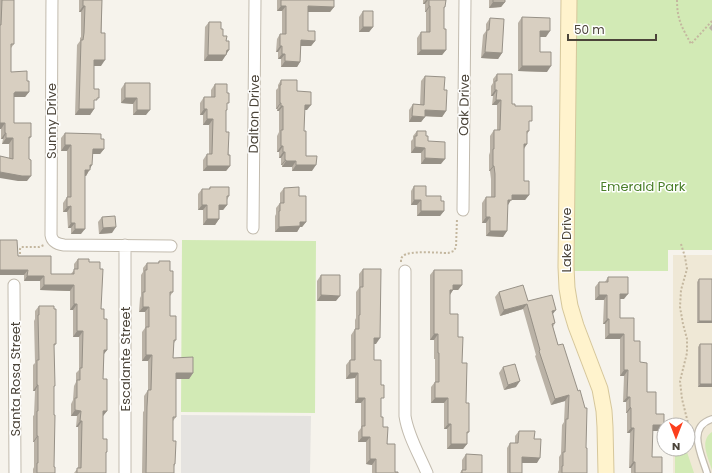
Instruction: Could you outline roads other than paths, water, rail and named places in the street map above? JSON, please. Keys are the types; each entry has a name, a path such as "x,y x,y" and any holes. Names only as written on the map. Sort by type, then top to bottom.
{"street":[{"name":"Sunny Drive","path":"52,0 51,238 54,242 64,245 125,246"},
{"name":"Dalton Drive","path":"253,228 256,0"},
{"name":"Oak Drive","path":"463,210 465,0"},
{"name":"Lake Drive","path":"569,0 567,288 570,306 576,326 600,389 606,427 606,473"},
{"path":"125,246 171,246"},
{"name":"Escalante Street","path":"125,246 125,473"},
{"path":"403,266 405,416 409,434 427,473"},
{"name":"Santa Rosa Street","path":"14,285 15,473"}],"lane":[{"path":"707,473 697,443 697,436 698,430 702,424 707,420 712,419"}],"park label":[{"name":"Emerald Park","path":"643,186"}]}
